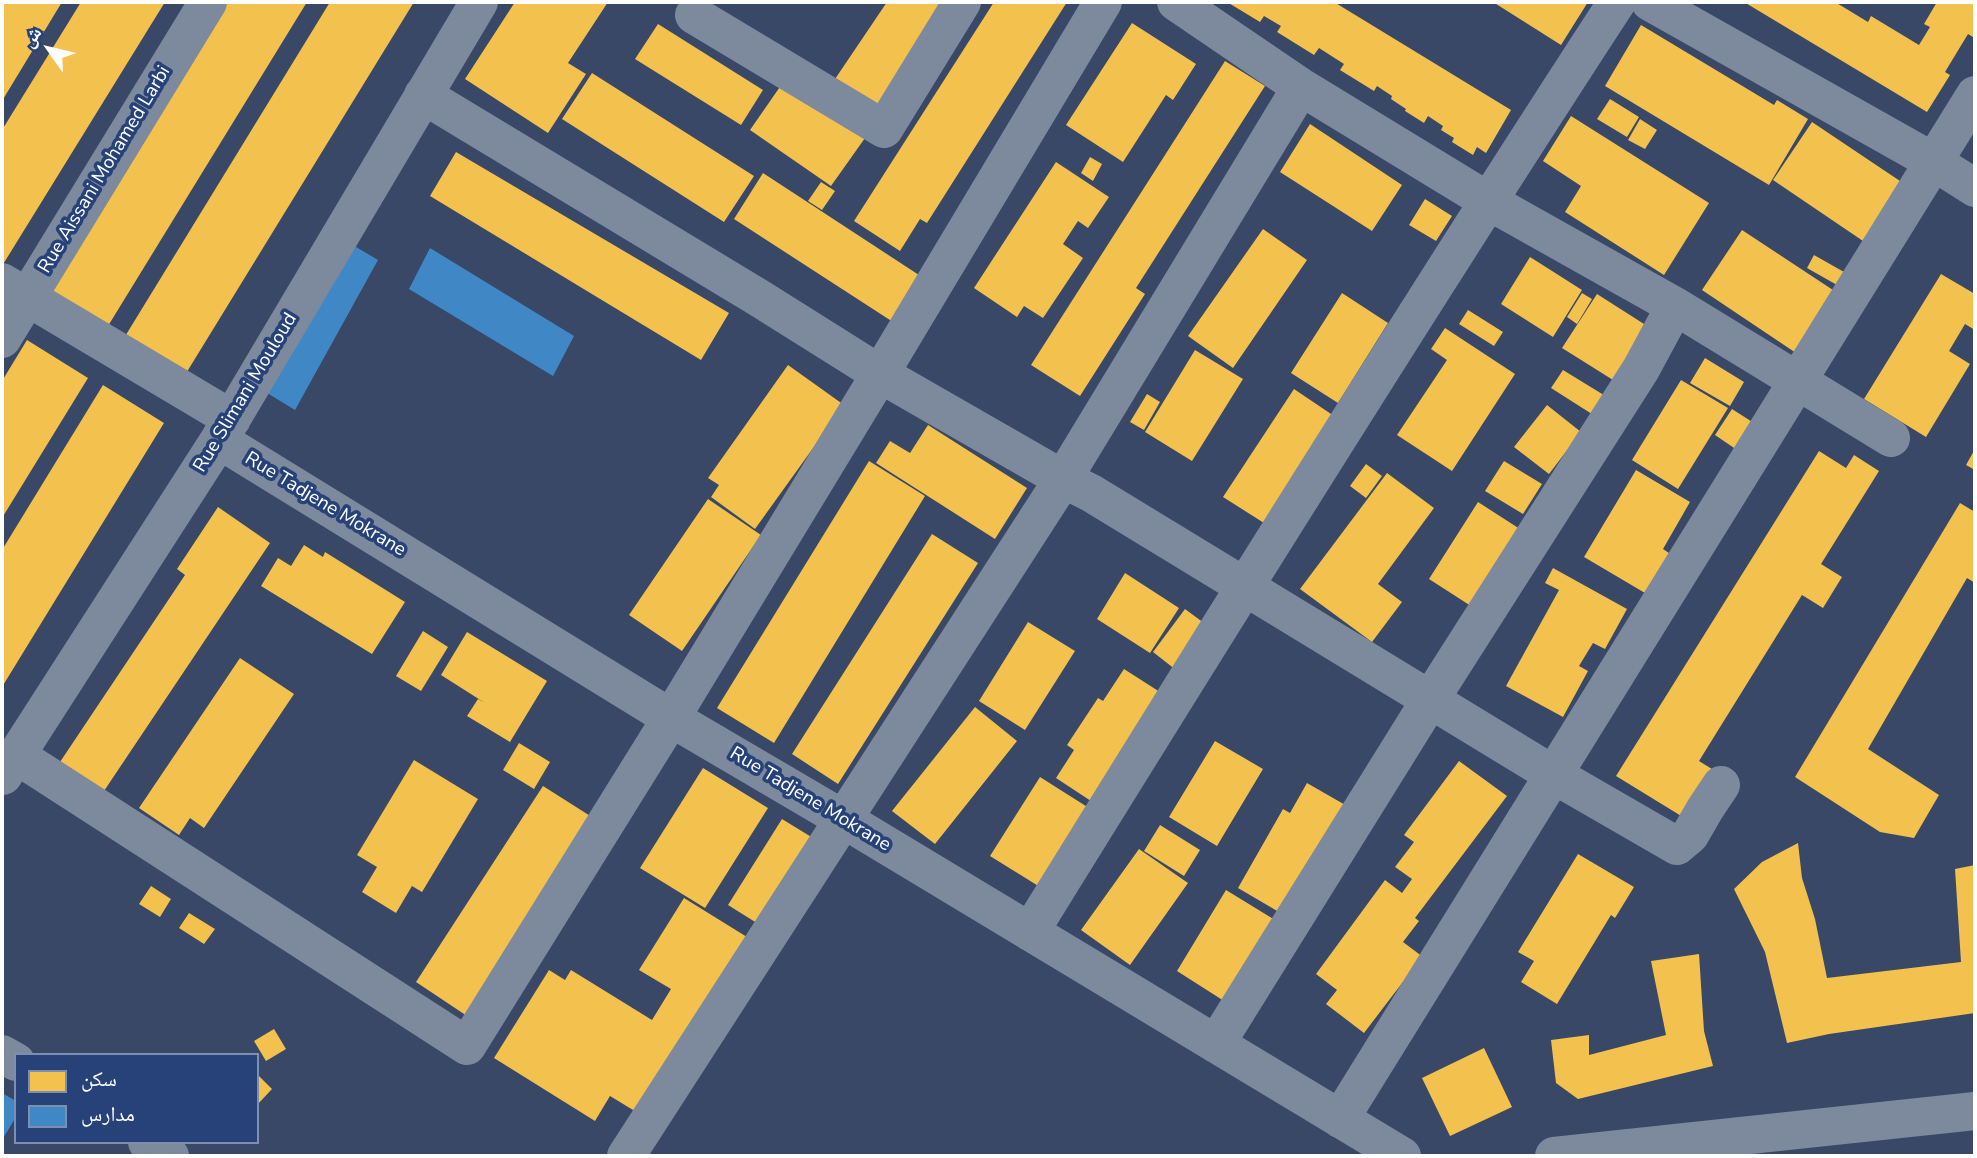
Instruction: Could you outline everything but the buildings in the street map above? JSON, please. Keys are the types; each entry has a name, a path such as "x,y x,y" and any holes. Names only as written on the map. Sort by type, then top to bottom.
{"street":[{"name":"Rue Aissani Mohamed Larbi","path":"2,339 15,289 208,2"},
{"name":"Rue Slimani Mouloud","path":"9,766 225,430 479,2"},
{"path":"694,15 884,129 962,2"},
{"path":"9,766 467,1046 671,718 1103,2"},
{"path":"1176,2 1301,88 1488,201 1675,306 1891,438"},
{"path":"1030,932 1244,586 1617,2"},
{"path":"1650,2 1934,162 1975,188"},
{"path":"626,1156 1063,479 1301,88"},
{"path":"423,95 880,374 1091,493 1554,775 1677,846 1690,835 1721,785"},
{"path":"1340,1119 1975,95"},
{"name":"Rue Tadjene Mokrane","path":"15,289 225,430 671,718 1402,1156"},
{"path":"1216,1044 1430,700 1641,369 1675,306"},
{"path":"1554,1156 1975,1111"},
{"path":"150,1144 170,1156"}]}
